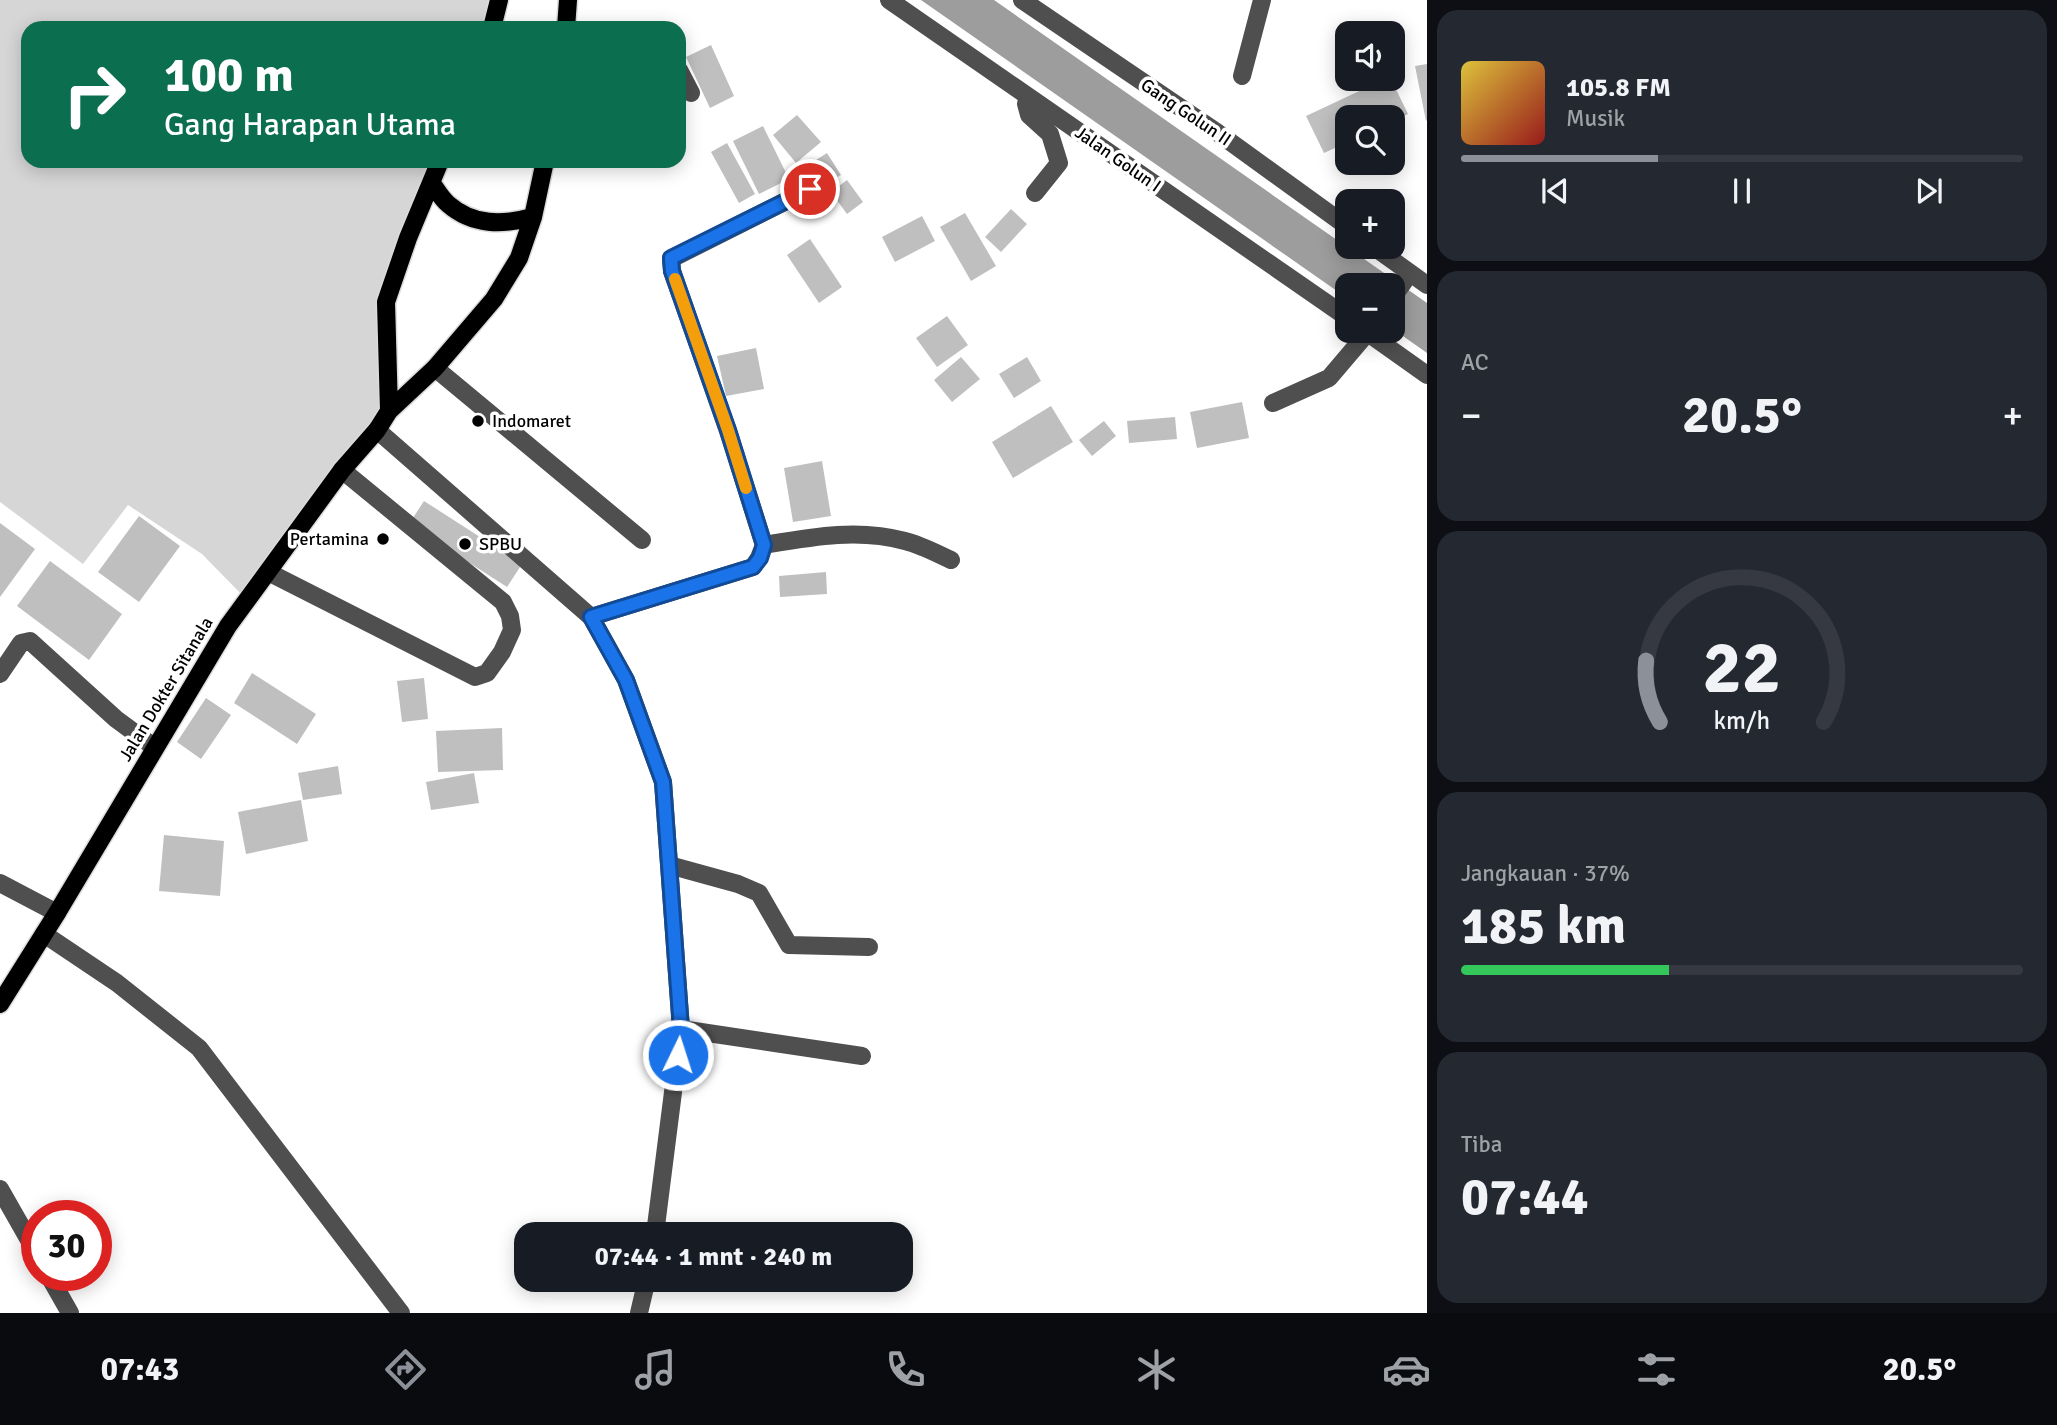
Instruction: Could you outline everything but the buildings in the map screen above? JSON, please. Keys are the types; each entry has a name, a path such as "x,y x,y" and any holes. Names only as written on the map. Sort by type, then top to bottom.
{"main road":[{"path":"494,21 499,0"},
{"path":"566,21 568,0"},
{"path":"389,411 386,302 437,168"},
{"name":"Jalan Dokter Sitanala","path":"0,1004 228,626 342,470 377,430 389,411 435,368 494,299 519,258 533,217 544,168"},
{"path":"430,182 448,204 480,221 508,223 533,217"}],"street":[{"name":"Jalan Golun I","path":"889,0 1335,309"},
{"name":"Gang Golun II","path":"1021,0 1218,133 1335,218"},
{"path":"1242,76 1262,0"},
{"path":"686,83 691,93"},
{"path":"1028,97 1026,104 1029,115 1050,134 1059,163 1035,193"},
{"path":"591,617 754,566 764,545 671,262 674,256 810,189"},
{"path":"1388,259 1408,276 1427,285"},
{"path":"1405,280 1408,276"},
{"path":"1273,403 1329,378 1358,343"},
{"path":"1384,343 1427,375"},
{"path":"435,368 642,540"},
{"path":"377,430 591,617 626,680 663,782 681,1029 657,1222"},
{"path":"268,572 475,677 487,673 502,652 512,630 510,616 503,602 342,470"},
{"path":"764,545 814,536 864,534 909,541 951,560"},
{"path":"0,674 21,643 30,640 116,719 154,747"},
{"path":"669,865 738,884 759,893 789,944 869,947"},
{"path":"0,883 57,913"},
{"path":"44,934 117,983 199,1048 401,1313"},
{"path":"681,1029 862,1056"},
{"path":"0,1189 21,1226"},
{"path":"56,1291 65,1311"},
{"path":"639,1313 644,1292"}],"shaded area":[{"path":"0,0 499,0 493,21 21,21 21,168 437,168 386,302 389,411 247,600 202,554 128,505 83,564 0,502"},
{"path":"921,0 994,0 1335,239 1335,259 1364,259 1384,273 1335,273 1335,290"},
{"path":"1405,288 1427,303 1427,353 1405,337"}],"slow traffic":[{"path":"675,279 746,488"}],"place":[{"name":"Indomaret","path":"478,421"},
{"name":"Pertamina","path":"383,539"},
{"name":"SPBU","path":"465,544"}],"route":[{"path":"678,1055 681,1029 663,782 626,680 591,617 753,567 760,558 764,545 728,430 672,271 671,258 810,189"}]}
